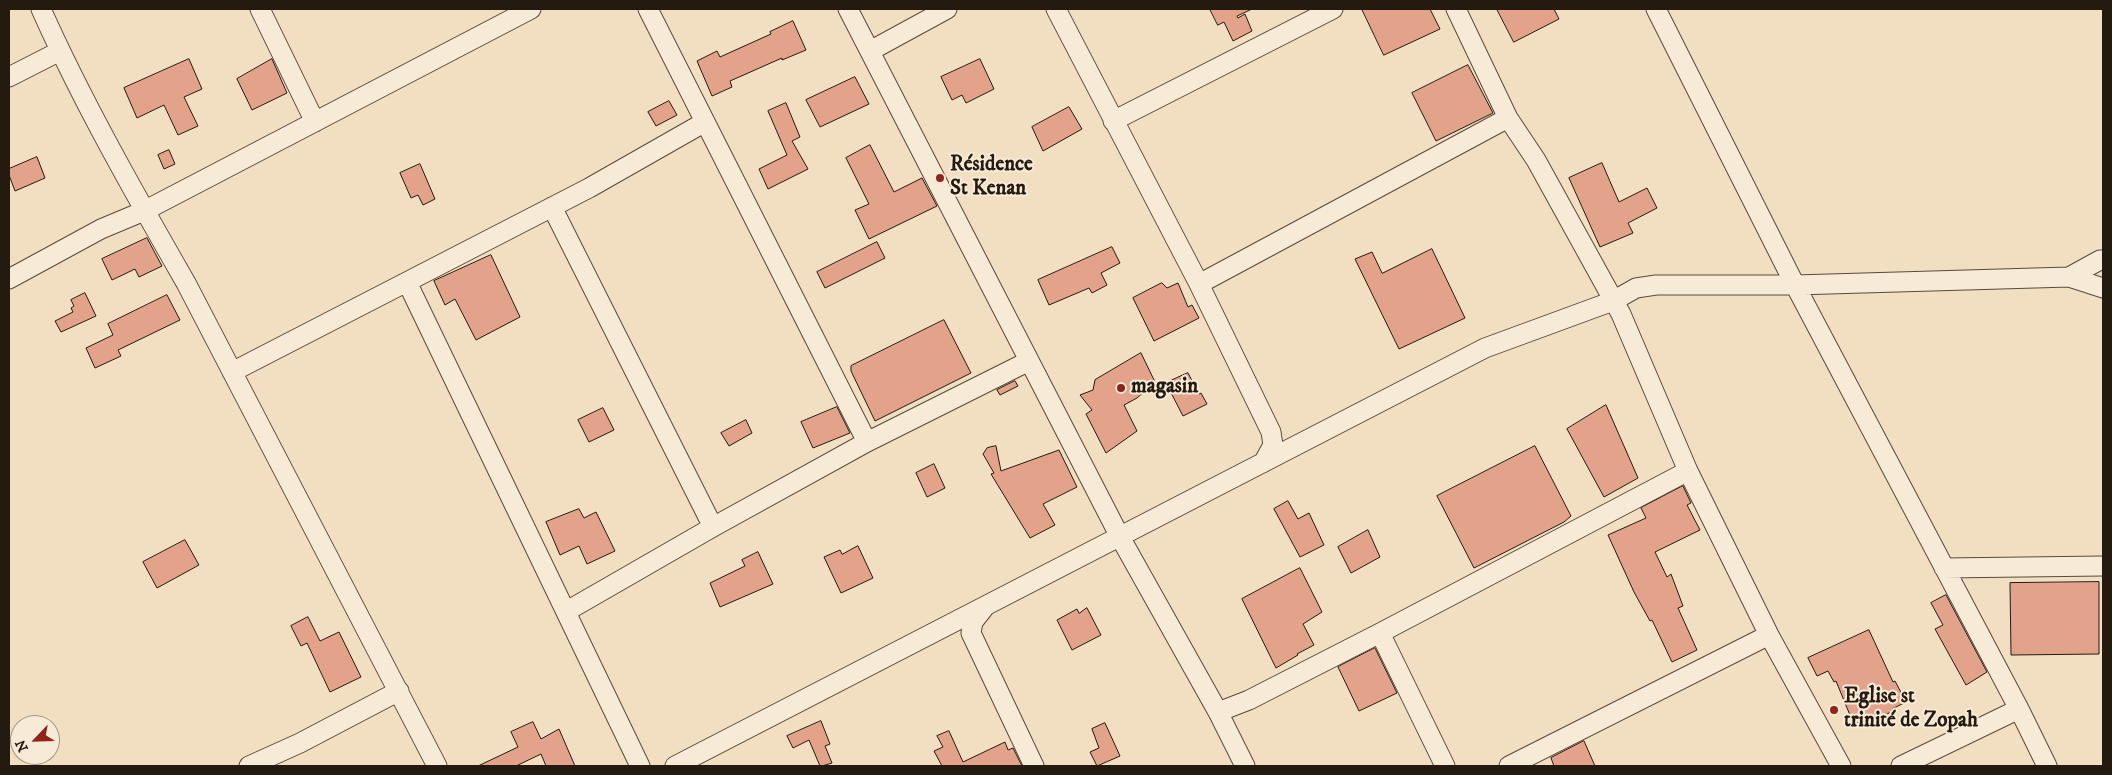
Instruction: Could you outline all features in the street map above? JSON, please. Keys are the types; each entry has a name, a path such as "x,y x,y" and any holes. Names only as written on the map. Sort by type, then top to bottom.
{"street":[{"path":"41,9 60,51 144,211 186,284 437,766"},
{"path":"260,9 315,122"},
{"path":"9,279 101,229 144,211 531,9"},
{"path":"648,9 868,442"},
{"path":"848,9 1120,537 1246,766"},
{"path":"870,51 947,9"},
{"path":"1056,9 1198,284 1270,432 1273,445 1263,463"},
{"path":"1113,121 1333,9"},
{"path":"1456,9 1508,118 1536,160 1621,314 1688,471 1769,635 1841,766"},
{"path":"1656,9 1794,285 2019,709 2047,766"},
{"path":"9,77 60,51"},
{"path":"1198,284 1508,118"},
{"path":"232,372 589,188 705,122"},
{"path":"552,207 713,527"},
{"path":"2069,277 2103,260"},
{"path":"675,766 1485,348 1613,301 1636,288 1656,284 1794,285 2069,277 2103,288"},
{"path":"407,282 640,766"},
{"path":"567,611 713,527 868,442 1029,361"},
{"path":"1218,712 1249,700 1380,633 1688,471"},
{"path":"1944,568 2103,566"},
{"path":"987,605 973,622 970,633 1034,766"},
{"path":"1380,633 1445,766"},
{"path":"1510,766 1769,635"},
{"path":"249,766 300,743 399,691"},
{"path":"1901,766 2019,709"}],"building":[{"path":"1210,9 1252,9 1237,16 1238,18 1245,14 1252,31 1233,41 1224,22 1218,25"},
{"path":"1362,9 1430,9 1440,29 1384,55"},
{"path":"1497,9 1554,9 1559,19 1514,42"},
{"path":"793,21 806,50 782,60 782,58 730,81 732,87 712,96 697,61 717,51 720,57 771,34 770,32"},
{"path":"189,59 202,89 184,97 198,126 178,135 164,105 137,118 124,88"},
{"path":"272,59 287,93 252,110 237,79"},
{"path":"980,59 994,89 966,103 962,95 952,100 941,77"},
{"path":"1468,65 1493,113 1436,141 1412,93"},
{"path":"855,77 869,104 820,127 806,100"},
{"path":"669,101 677,115 656,126 648,112"},
{"path":"786,103 800,137 792,141 808,169 768,189 759,169 787,155 768,111"},
{"path":"1069,107 1082,129 1043,151 1032,127"},
{"path":"870,145 894,192 922,178 937,206 869,239 855,210 869,204 846,158"},
{"path":"169,150 175,164 164,169 158,155"},
{"path":"37,157 45,178 15,191 9,175 9,169"},
{"path":"1602,163 1619,202 1647,188 1657,208 1628,223 1633,233 1600,247 1569,178"},
{"path":"420,164 435,199 423,205 418,195 411,198 400,173"},
{"path":"147,238 162,266 139,277 135,269 112,280 102,259"},
{"path":"877,242 885,258 825,288 817,272"},
{"path":"1112,247 1120,263 1101,273 1107,285 1092,293 1089,288 1049,305 1038,280"},
{"path":"1432,249 1465,318 1399,349 1355,259 1372,252 1382,273"},
{"path":"491,255 520,317 476,340 455,299 445,305 434,281"},
{"path":"1162,283 1167,288 1178,283 1188,307 1192,305 1199,318 1154,341 1133,298"},
{"path":"85,293 96,316 61,332 55,321 73,312 71,308 74,306 71,300"},
{"path":"167,295 180,320 118,350 121,356 95,368 86,348 113,335 108,324"},
{"path":"944,320 971,373 875,421 851,371 851,366"},
{"name":"magasin","path":"1141,353 1155,382 1137,398 1124,405 1137,431 1106,453 1086,414 1092,410 1080,395 1093,390 1095,380"},
{"path":"1188,373 1199,394 1201,393 1207,404 1183,416 1166,383"},
{"path":"1015,381 1018,386 1000,395 997,390"},
{"path":"1606,405 1638,478 1604,497 1567,429"},
{"path":"837,407 850,433 813,448 801,422"},
{"path":"603,408 614,430 589,442 578,420"},
{"path":"746,420 752,433 729,446 721,433"},
{"path":"996,446 1001,471 1059,450 1077,487 1043,504 1055,525 1030,538 991,474 994,473 983,454 987,448"},
{"path":"1535,446 1571,516 1564,522 1474,568 1437,496"},
{"path":"934,464 945,488 927,497 916,473"},
{"path":"1683,486 1691,503 1687,505 1700,530 1655,552 1667,577 1671,574 1683,606 1678,608 1697,650 1672,662 1652,620 1650,621 1634,592 1608,535 1646,518 1641,508"},
{"path":"1288,501 1298,519 1309,513 1324,545 1300,557 1274,509"},
{"path":"579,509 584,518 596,512 615,551 587,564 579,546 560,555 546,522"},
{"path":"1368,530 1380,557 1351,573 1338,547"},
{"path":"185,540 199,565 157,588 143,562"},
{"path":"858,546 873,578 841,593 824,557 840,550 842,554"},
{"path":"758,552 773,584 720,607 710,583 745,566 742,560"},
{"path":"1300,568 1322,612 1303,624 1314,645 1276,668 1242,599"},
{"path":"2099,582 2099,654 2011,655 2010,583"},
{"path":"1946,595 1987,672 1966,685 1935,629 1943,625 1931,603"},
{"path":"1087,608 1101,635 1072,650 1057,620 1077,609 1079,613"},
{"path":"308,617 320,641 339,632 361,677 330,692 307,643 301,646 291,626"},
{"path":"1869,630 1893,682 1895,681 1906,702 1867,724 1865,719 1854,725 1836,681 1834,682 1828,671 1817,676 1808,658"},
{"path":"1375,648 1397,693 1359,711 1338,667"},
{"path":"821,721 830,744 825,746 832,763 820,766 809,740 793,748 787,736"},
{"path":"533,722 541,739 559,729 575,766 546,766 541,754 516,766 478,766 518,747 511,732"},
{"path":"1105,723 1120,756 1097,766 1090,752 1099,748 1092,729"},
{"path":"949,731 963,762 1005,742 1008,750 1013,748 1022,766 942,766 934,751 943,747 937,736"},
{"path":"1584,741 1595,766 1554,766 1551,758"}],"place":[{"name":"Résidence St Kenan","path":"940,178"},
{"name":"magasin","path":"1121,388"},
{"name":"Eglise st trinité de Zopah","path":"1834,710"}]}
